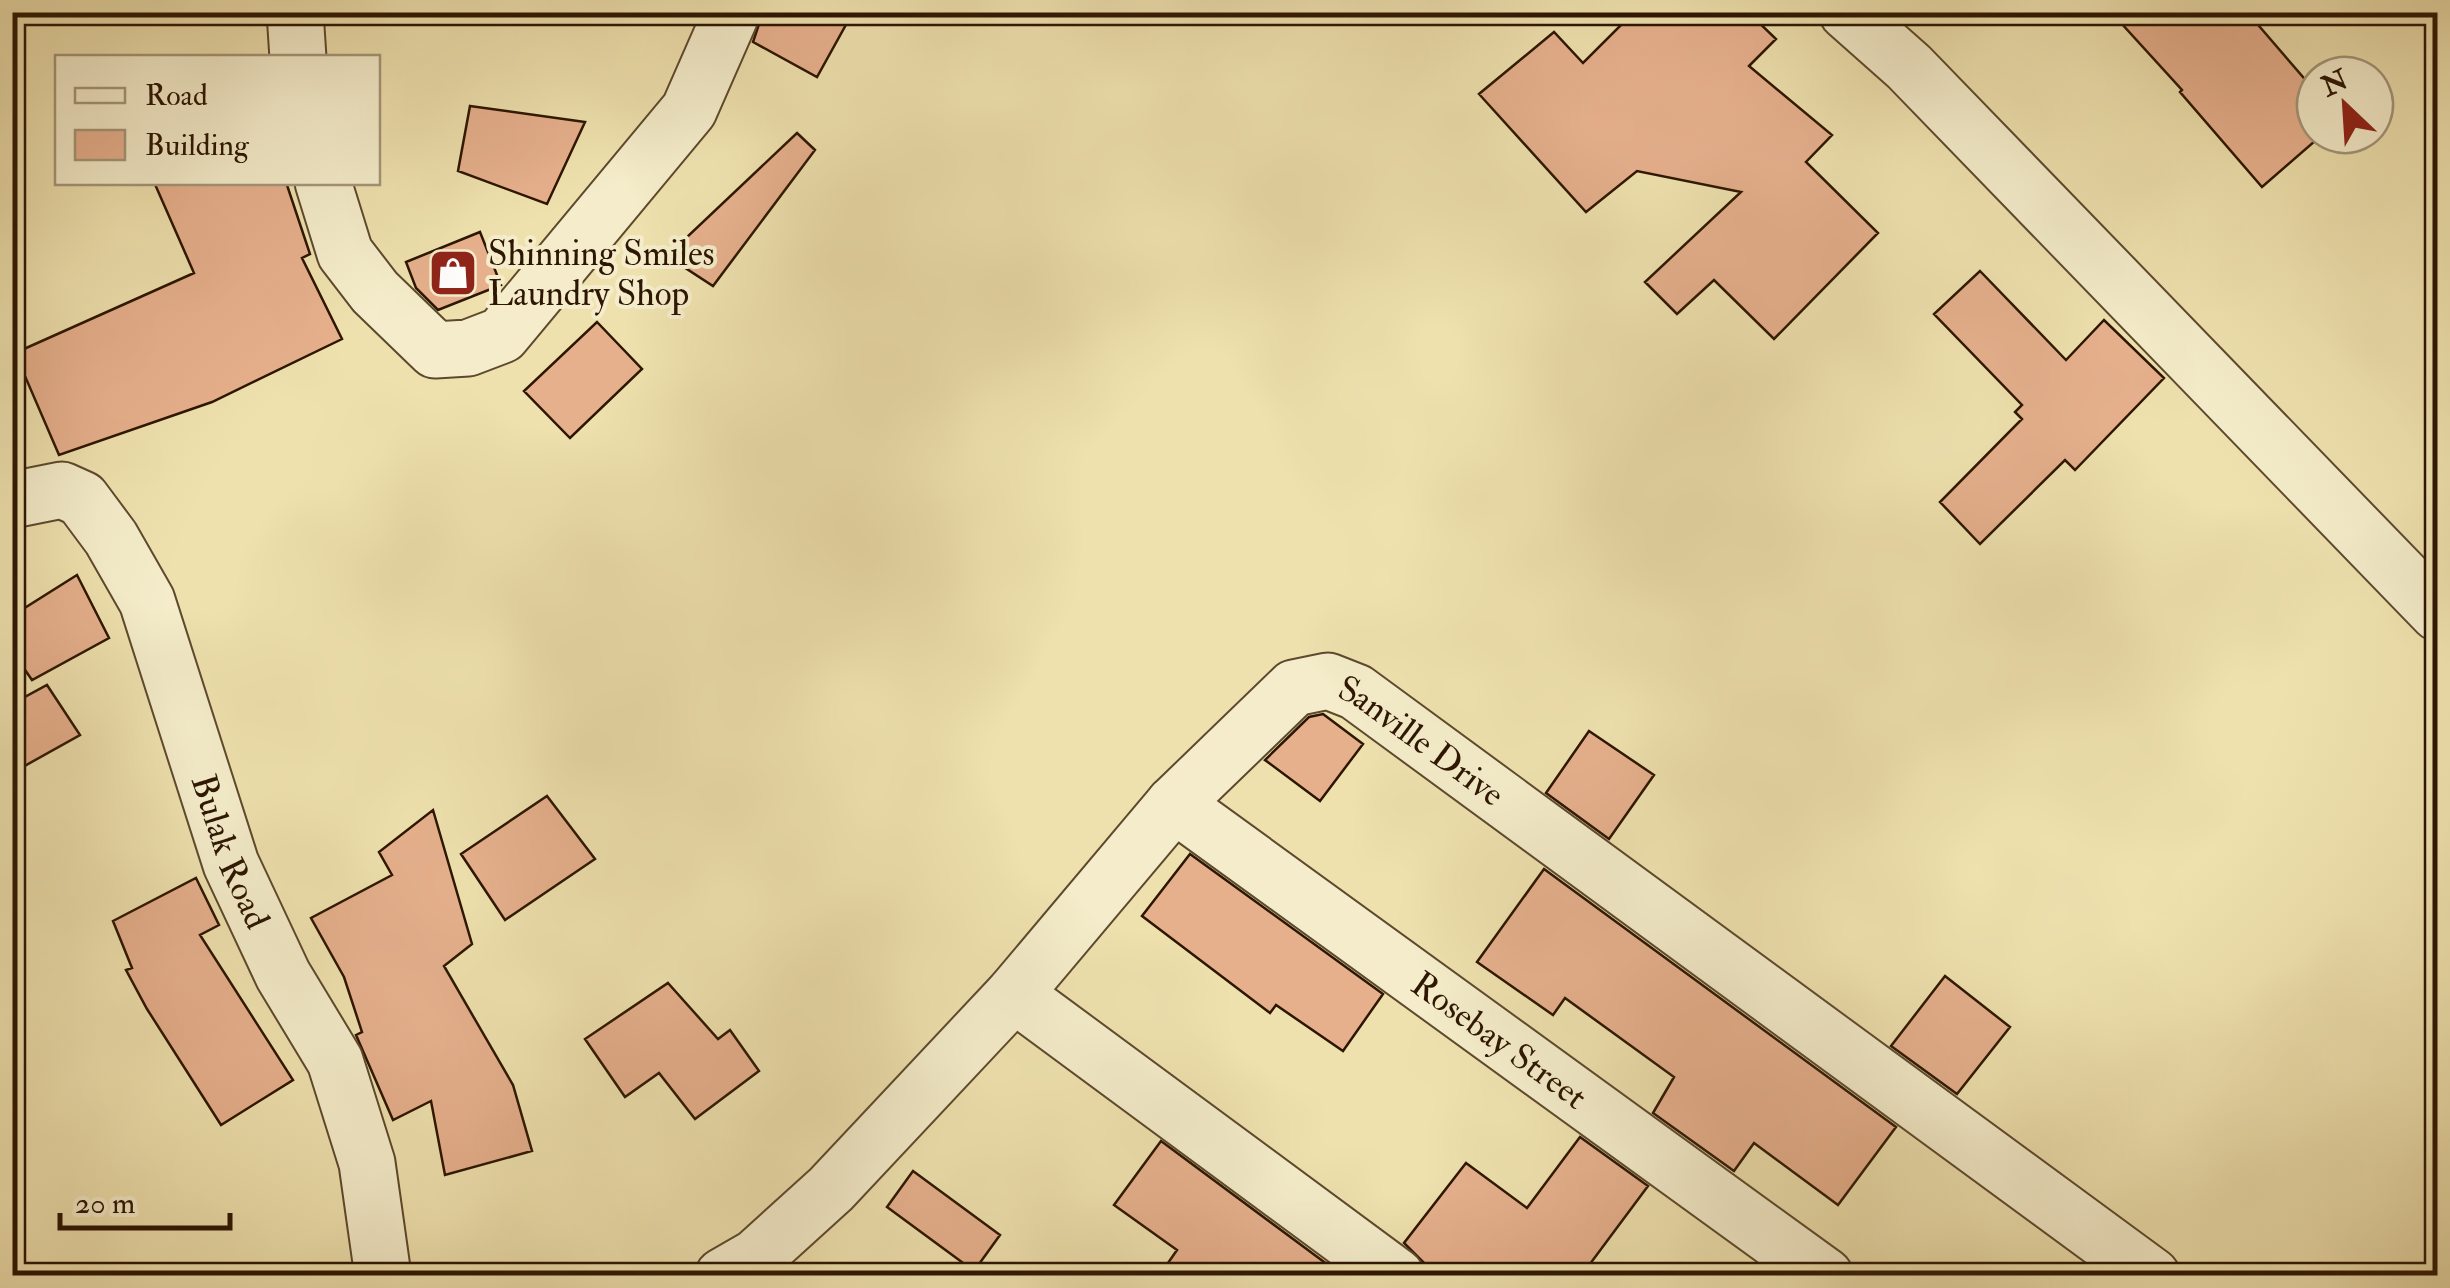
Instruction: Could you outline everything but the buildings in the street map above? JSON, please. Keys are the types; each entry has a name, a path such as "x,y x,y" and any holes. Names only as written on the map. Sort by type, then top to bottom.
{"street":[{"path":"294,12 298,55"},
{"path":"324,185 346,253 376,292 435,350 468,348 502,335 689,110 732,12"},
{"path":"1847,12 1922,80 2438,613"},
{"name":"Bulak Road","path":"12,500 62,490 82,498 111,538 147,601 231,864 283,975 335,1061 367,1163 382,1276"},
{"name":"Sanville Drive","path":"753,1269 1014,994 1174,804 1294,688 1328,681 1356,692 2146,1274"},
{"name":"Rosebay Street","path":"1174,804 1825,1276"},
{"path":"1014,994 1396,1276"}],"place":[{"name":"Shinning Smiles Laundry Shop","path":"453,273"}]}
